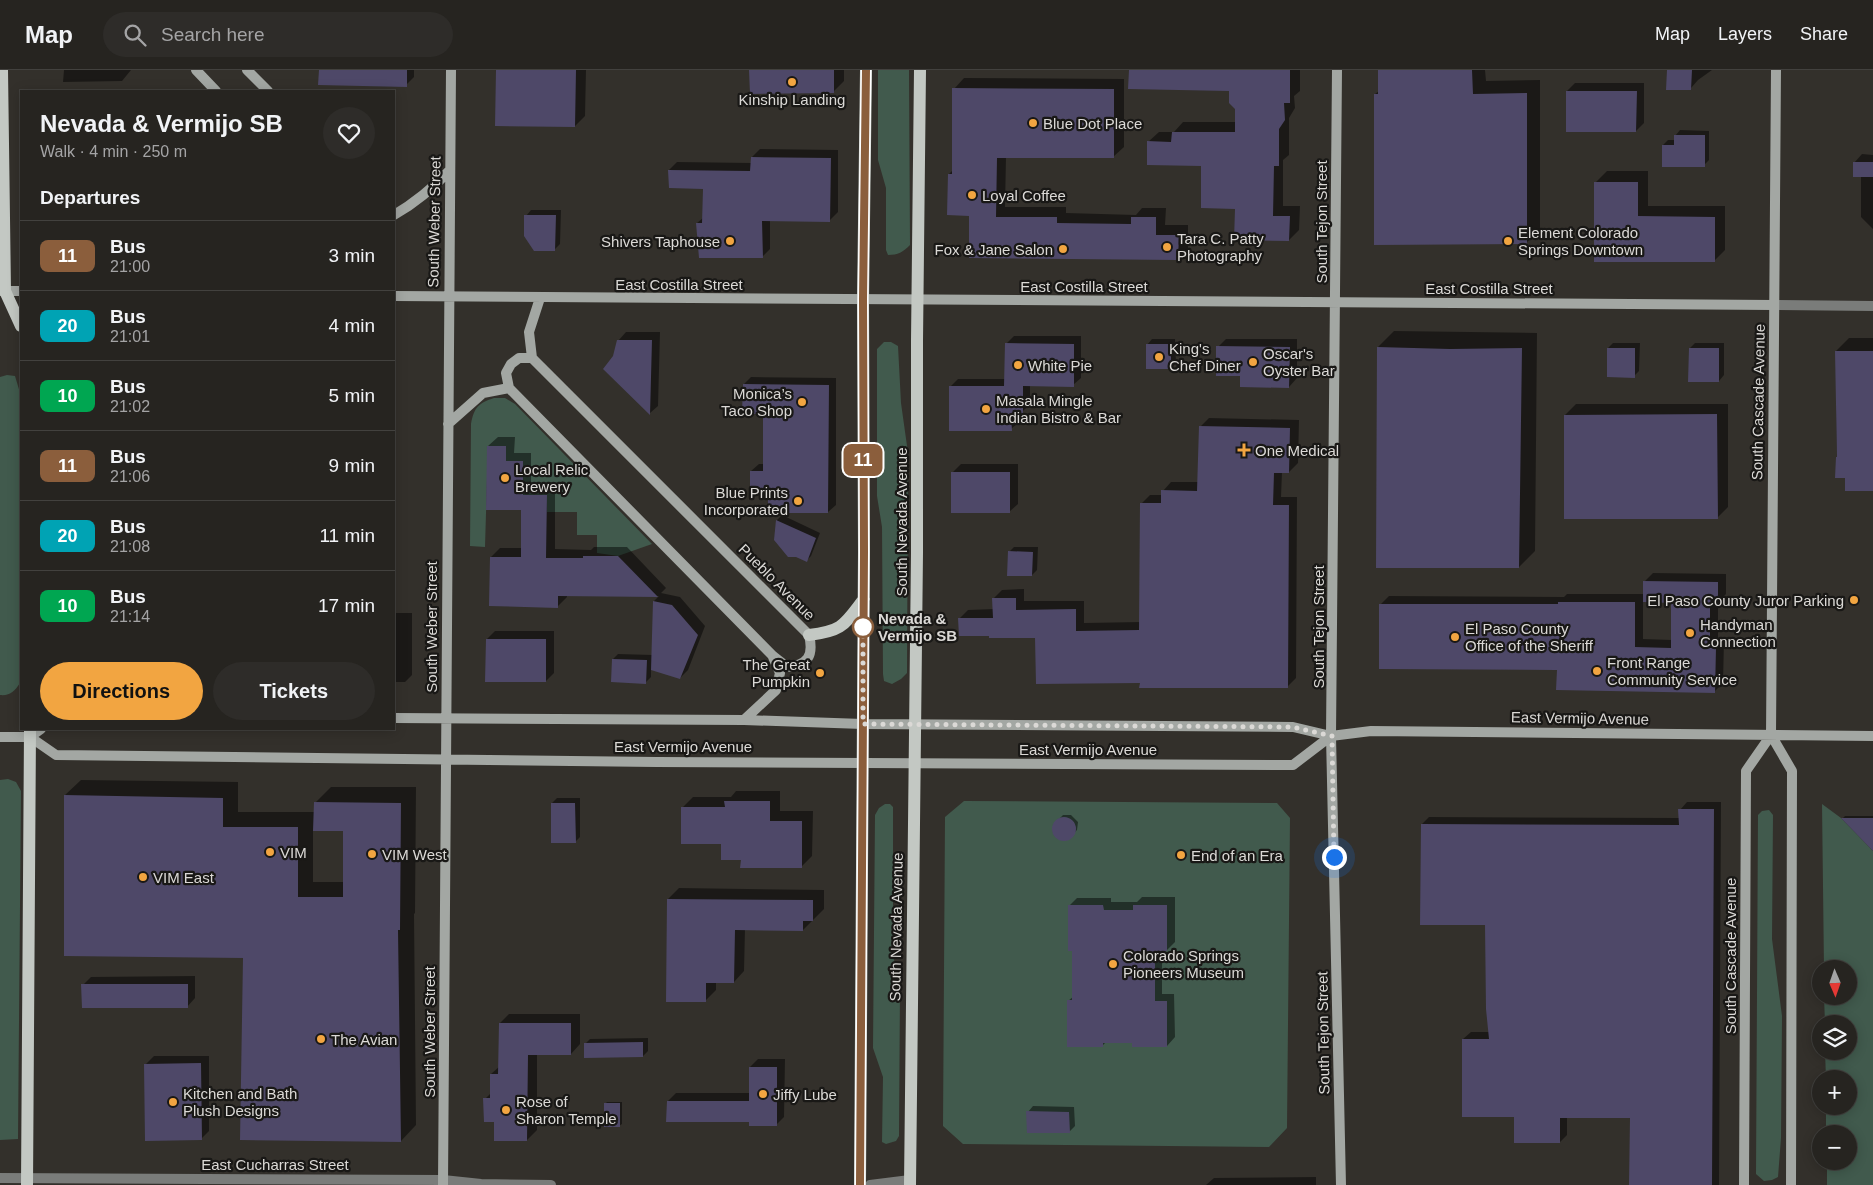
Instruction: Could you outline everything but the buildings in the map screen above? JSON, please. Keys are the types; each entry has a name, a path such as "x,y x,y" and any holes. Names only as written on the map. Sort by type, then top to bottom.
{"main road":[{"path":"2,70 2,294 20,324"},
{"path":"860,1185 864,599 863,300 866,70"},
{"name":"South Nevada Avenue","path":"910,1183 916,725 920,70"},
{"path":"809,636 827,633 845,625 864,599"},
{"path":"28,1182 30,733"}],"street":[{"path":"196,70 215,90"},
{"path":"247,70 267,90"},
{"name":"South Weber Street","path":"443,1183 451,70"},
{"name":"South Tejon Street","path":"1337,70 1332,736 1341,1185"},
{"name":"South Cascade Avenue","path":"1744,1185 1746,771 1771,735 1776,70"},
{"path":"395,214 413,204 450,170"},
{"path":"2,294 20,291"},
{"name":"East Costilla Street","path":"395,296 449,298 1774,305"},
{"path":"448,424 483,393 509,388 506,373 511,364 519,358 532,358 529,332 540,298"},
{"path":"1774,305 1873,306"},
{"name":"Pueblo Avenue","path":"509,388 773,656 787,667 800,666 807,660 812,645 809,636 532,358"},
{"path":"744,720 776,690 780,673 773,656"},
{"name":"East Vermijo Avenue","path":"395,718 744,720 916,725 1293,727 1332,736 1371,731 1873,736"},
{"path":"0,737 30,733"},
{"name":"East Vermijo Avenue","path":"30,733 56,754 446,759 1293,765 1332,736"},
{"path":"1771,735 1792,771 1791,1185"},
{"name":"East Cucharras Street","path":"0,1178 28,1182 551,1185"},
{"path":"870,1185 910,1183"}],"green space":[{"path":"878,70 909,70 910,245 900,253 892,255 888,255 886,250 886,188 878,160"},
{"path":"884,342 891,342 898,346 901,403 908,453 907,673 892,684 884,681 883,674 882,527 877,496 877,349"},
{"path":"7,375 15,376 20,393 20,683 7,695 0,695 0,377"},
{"path":"494,398 505,398 515,404 652,544 618,556 597,553 597,535 577,535 577,512 547,512 547,495 523,495 506,461 506,446 488,446 485,547 470,546 471,424 478,406"},
{"path":"8,779 16,782 21,791 18,1139 0,1140 0,780"},
{"path":"964,801 1277,803 1290,818 1287,1128 1269,1147 963,1144 943,1126 945,817"},
{"path":"885,804 890,804 893,807 893,955 900,988 899,1136 896,1141 886,1144 882,1142 883,1077 873,1048 875,815 879,808"},
{"path":"1822,804 1841,818 1873,851 1873,1185 1827,1185 1827,1170 1857,1170 1857,1125 1826,1125 1826,1115 1857,1115 1857,1070 1826,1070 1825,1060 1857,1060 1857,1015 1825,1015 1824,1005 1858,1005 1858,960 1824,960"},
{"path":"1769,810 1773,815 1772,939 1782,1016 1781,1138 1778,1177 1764,1181 1756,1174 1758,815 1762,811"}],"bus line":[{"name":"11","path":"860,1185 864,552 863,300 866,70"}],"place":[{"name":"Kinship Landing","path":"792,82"},
{"name":"Blue Dot Place","path":"1033,123"},
{"name":"Loyal Coffee","path":"972,195"},
{"name":"Shivers Taphouse","path":"730,241"},
{"name":"Element Colorado Springs Downtown","path":"1508,241"},
{"name":"Tara C. Patty Photography","path":"1167,247"},
{"name":"Fox & Jane Salon","path":"1063,249"},
{"name":"King's Chef Diner","path":"1159,357"},
{"name":"Oscar's Oyster Bar","path":"1253,362"},
{"name":"White Pie","path":"1018,365"},
{"name":"Monica’s Taco Shop","path":"802,402"},
{"name":"Masala Mingle Indian Bistro & Bar","path":"986,409"},
{"name":"One Medical","path":"1244,450"},
{"name":"Local Relic Brewery","path":"505,478"},
{"name":"Blue Prints Incorporated","path":"798,501"},
{"name":"El Paso County Juror Parking","path":"1854,600"},
{"name":"Nevada & Vermijo SB","path":"863,627"},
{"name":"Handyman Connection","path":"1690,633"},
{"name":"El Paso County Office of the Sheriff","path":"1455,637"},
{"name":"Front Range Community Service","path":"1597,671"},
{"name":"The Great Pumpkin","path":"820,673"},
{"name":"VIM","path":"270,852"},
{"name":"VIM West","path":"372,854"},
{"name":"End of an Era","path":"1181,855"},
{"name":"VIM East","path":"143,877"},
{"name":"Colorado Springs Pioneers Museum","path":"1113,964"},
{"name":"The Avian","path":"321,1039"},
{"name":"Jiffy Lube","path":"763,1094"},
{"name":"Kitchen and Bath Plush Designs","path":"173,1102"},
{"name":"Rose of Sharon Temple","path":"506,1110"}],"route":[{"path":"863,627 863,724 1293,727 1332,736 1334,857"}]}
